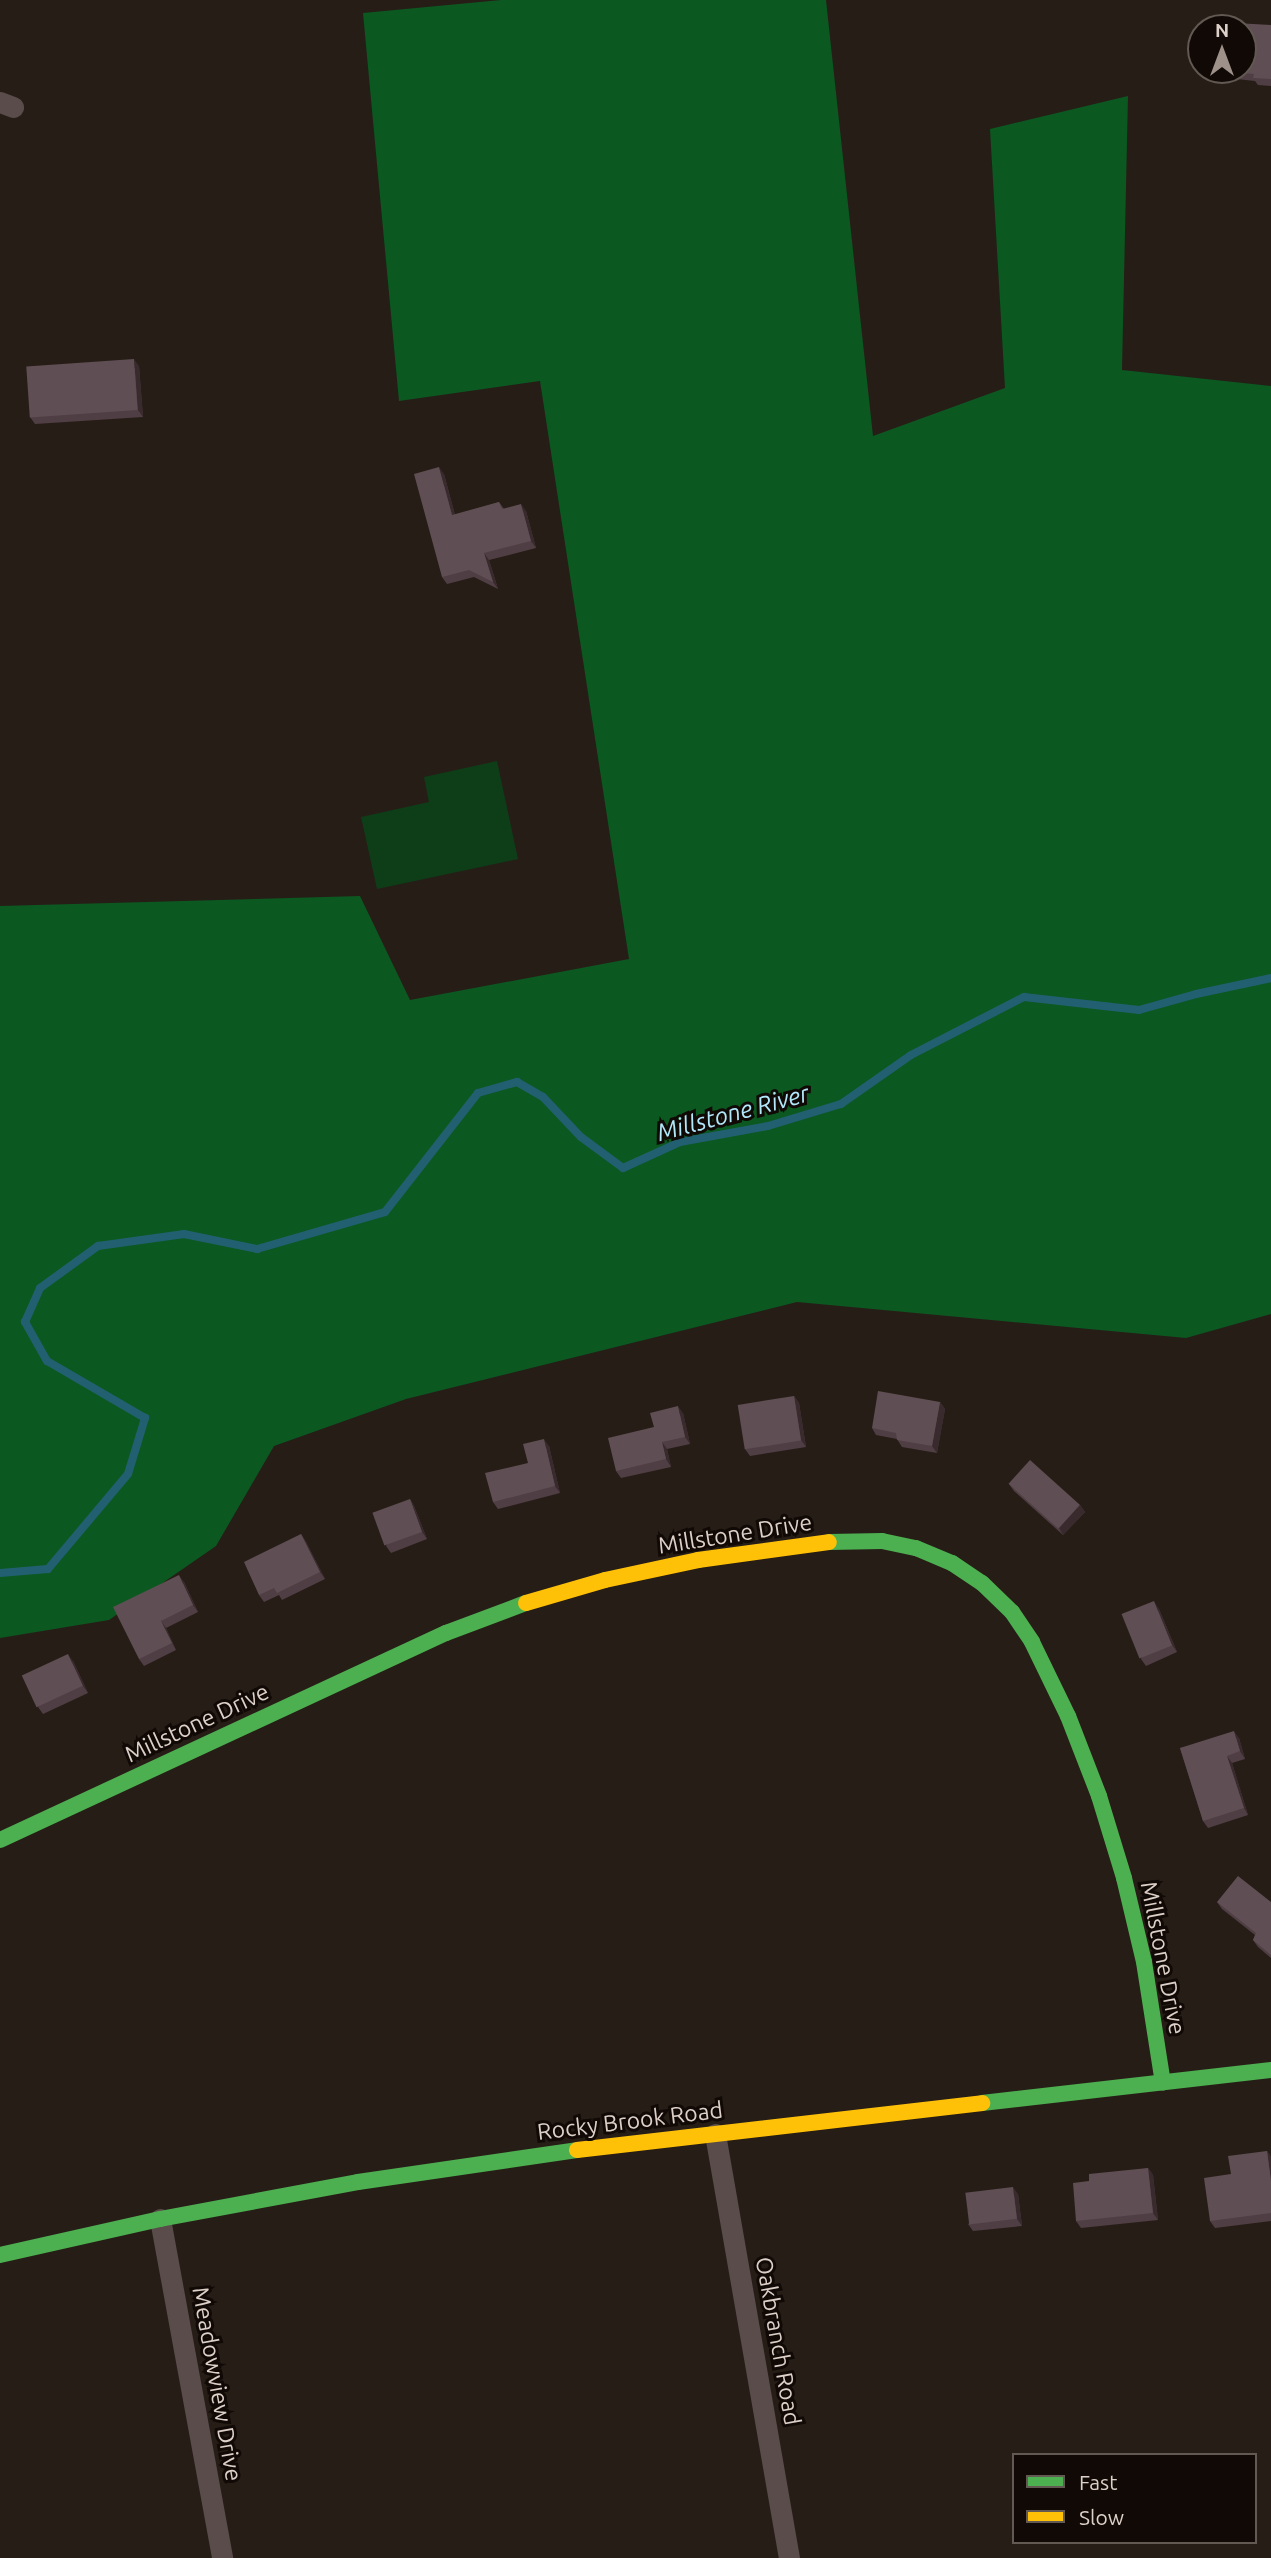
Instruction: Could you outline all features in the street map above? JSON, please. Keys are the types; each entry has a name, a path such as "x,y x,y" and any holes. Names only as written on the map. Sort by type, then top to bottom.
{"street":[{"name":"Millstone Drive","path":"0,1840 446,1633 525,1603 605,1580 698,1560 846,1540 882,1541 916,1548 952,1563 982,1583 1012,1612 1032,1642 1068,1716 1099,1796 1124,1878 1144,1962 1163,2083"},
{"name":"Rocky Brook Road","path":"0,2255 160,2219 358,2182 544,2154 1271,2070"},
{"name":"Oakbranch Road","path":"715,2134 789,2558"},
{"name":"Meadowview Drive","path":"160,2219 222,2558"}],"green space":[{"path":"501,0 826,0 873,436 1005,388 990,129 1128,96 1122,370 1271,386 1271,1314 1186,1338 797,1302 406,1399 274,1446 216,1546 109,1620 0,1638 0,906 360,896 410,1000 629,959 540,381 399,401 363,13"},
{"path":"497,761 518,859 377,889 361,817 429,802 424,777"}],"building":[{"path":"1257,24 1271,25 1271,79 1257,78"},
{"path":"134,359 138,410 30,417 26,367"},
{"path":"439,467 452,515 499,502 502,509 521,504 531,541 484,553 493,582 469,570 442,577 414,474"},
{"path":"878,1391 940,1402 932,1446 897,1440 896,1433 872,1428"},
{"path":"794,1396 801,1440 745,1449 738,1405"},
{"path":"678,1406 685,1437 662,1442 666,1459 616,1471 608,1438 654,1427 650,1413"},
{"path":"544,1439 555,1486 493,1502 485,1473 528,1463 523,1444"},
{"path":"1030,1460 1080,1505 1058,1529 1009,1484"},
{"path":"410,1499 422,1532 384,1546 372,1513"},
{"path":"301,1534 320,1572 277,1593 274,1588 259,1595 244,1562"},
{"path":"179,1575 193,1605 161,1621 172,1643 139,1659 113,1607"},
{"path":"1154,1601 1172,1646 1140,1659 1122,1614"},
{"path":"68,1654 83,1686 37,1707 22,1676"},
{"path":"1234,1731 1240,1751 1227,1756 1244,1808 1203,1821 1180,1748"},
{"path":"1238,1876 1271,1902 1271,1955 1253,1940 1256,1933 1217,1902"},
{"path":"1267,2151 1271,2213 1210,2221 1204,2178 1231,2174 1228,2156"},
{"path":"1148,2168 1153,2213 1076,2221 1073,2183 1089,2181 1089,2174"},
{"path":"1013,2187 1017,2219 969,2225 965,2193"}],"waterway":[{"name":"Millstone River","path":"0,1573 48,1569 128,1474 145,1418 47,1361 25,1322 40,1288 98,1246 184,1234 257,1249 385,1212 478,1093 517,1082 543,1097 581,1137 623,1168 680,1142 768,1126 841,1104 911,1055 1024,997 1139,1010 1196,994 1271,978"}],"traffic: fast":[{"path":"829,1542 882,1541 916,1548 952,1563 982,1583 1012,1612 1032,1642 1068,1716 1099,1796 1124,1878 1144,1962 1163,2083"},
{"path":"0,1840 446,1633 526,1603"},
{"path":"982,2103 1271,2070"},
{"path":"0,2255 160,2219 358,2182 577,2150"}],"traffic: slow":[{"path":"526,1603 605,1580 698,1560 829,1542"},
{"path":"577,2150 982,2103"}]}
